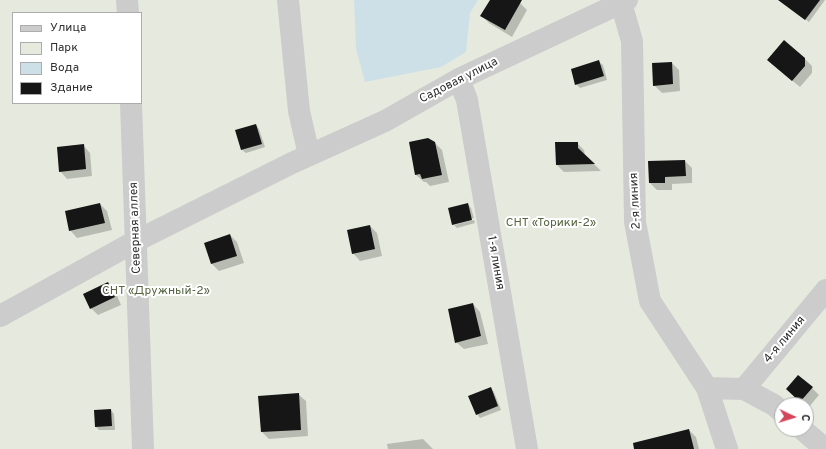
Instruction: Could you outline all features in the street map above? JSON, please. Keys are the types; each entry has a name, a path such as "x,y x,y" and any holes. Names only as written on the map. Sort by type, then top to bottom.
{"street":[{"path":"128,0 128,12"},
{"path":"288,0 299,111 301,159"},
{"name":"Садовая улица","path":"0,316 136,241 301,159 385,121 459,79 622,1"},
{"name":"2-я линия","path":"622,1 632,41 635,222 650,301 706,388 727,449"},
{"name":"1-я линия","path":"459,79 467,100 527,449"},
{"name":"Северная аллея","path":"131,104 143,449"},
{"name":"4-я линия","path":"744,390 826,290"},
{"path":"706,388 744,390 774,405"},
{"path":"811,437 825,449"}],"green space":[{"name":"СНТ «Торики-2»","path":"0,0 826,0 826,449 0,449"}],"water":[{"path":"354,0 478,0 470,13 466,52 441,67 365,82 356,49"}],"building":[{"path":"490,0 522,0 505,30 480,16"},
{"path":"778,0 820,0 805,20"},
{"path":"784,40 805,58 805,66 792,81 767,60"},
{"path":"599,60 604,76 575,85 571,69"},
{"path":"672,62 673,84 653,86 652,63"},
{"path":"256,124 262,144 241,150 235,130"},
{"path":"428,138 435,142 442,175 422,179 420,174 415,175 409,142"},
{"path":"555,142 578,142 578,148 595,164 556,165"},
{"path":"84,144 86,169 59,172 57,147"},
{"path":"685,160 686,176 665,177 665,183 649,183 648,161"},
{"path":"100,203 105,223 69,231 65,211"},
{"path":"468,203 472,220 452,225 448,208"},
{"path":"370,225 375,249 352,254 347,230"},
{"path":"230,234 237,256 211,264 204,243"},
{"path":"108,282 115,297 90,309 83,294"},
{"path":"473,303 481,336 455,343 448,309"},
{"path":"798,375 813,387 804,397 795,397 786,389"},
{"path":"491,387 498,406 476,415 468,396"},
{"path":"299,393 301,430 261,432 258,396"},
{"path":"111,409 112,426 95,427 94,410"},
{"path":"689,429 694,449 634,449 633,443"}],"park label":[{"name":"СНТ «Дружный-2»","path":"156,292"}]}
